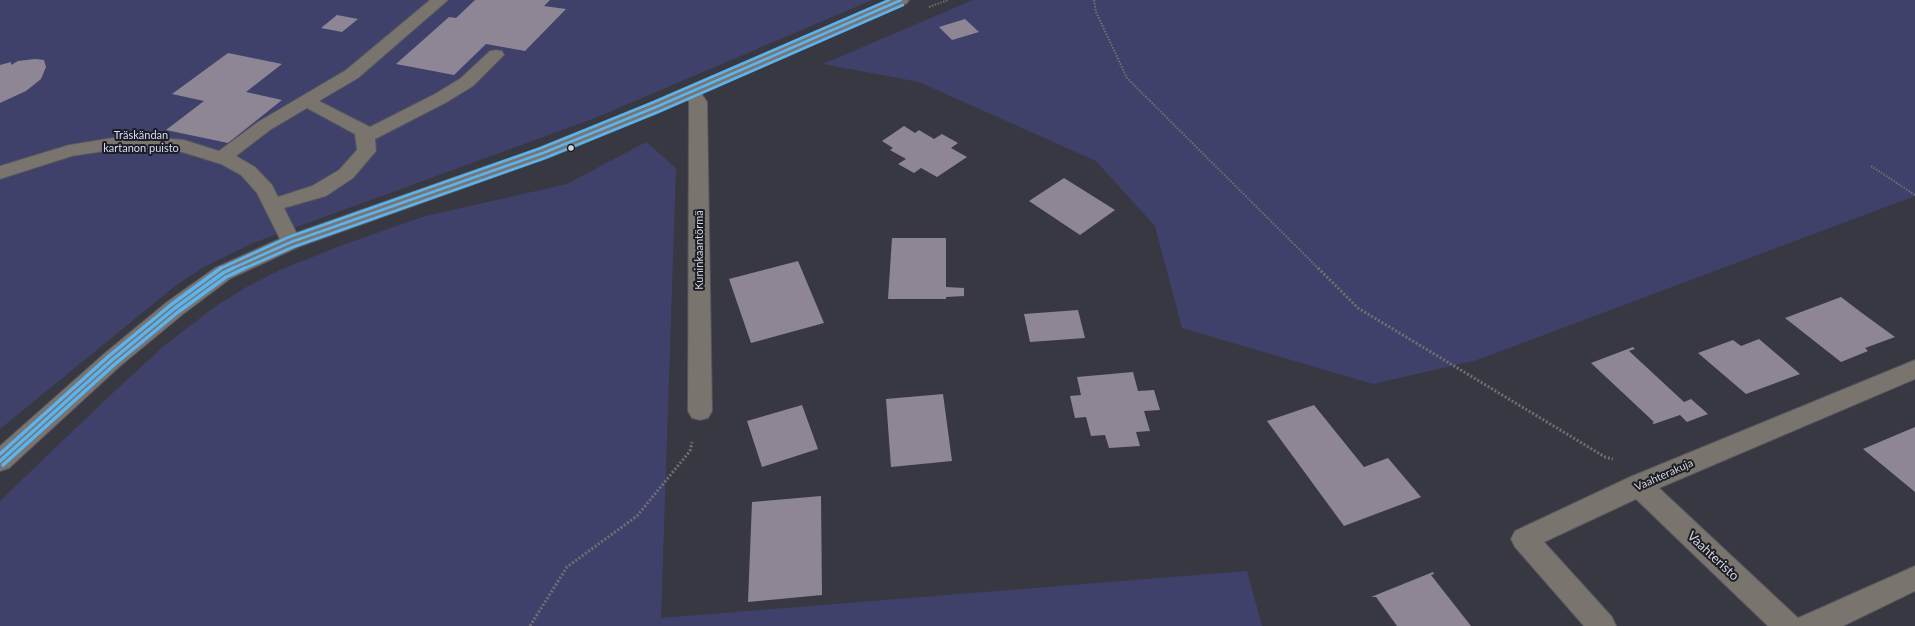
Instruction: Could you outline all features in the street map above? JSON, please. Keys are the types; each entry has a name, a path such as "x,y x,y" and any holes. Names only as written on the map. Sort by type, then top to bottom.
{"main road":[{"path":"0,461 112,360 175,308 223,273 291,242 543,153 692,92 901,0"}],"street":[{"path":"221,158 264,126 352,74 440,0"},
{"path":"365,137 441,98 467,82 496,55"},
{"name":"Kuninkaantörmä","path":"692,92 698,102 700,411"},
{"path":"273,205 319,191 346,174 367,151 364,131 306,101"},
{"path":"0,173 69,151 131,141 184,146 228,160 248,171 265,190 291,242"},
{"name":"Vaahterakuja","path":"1602,626 1524,539 1639,486 1915,369"},
{"name":"Vaahteristo","path":"1639,486 1787,626"},
{"path":"1808,626 1826,620 1915,578"}],"path":[{"path":"1094,0 1096,12 1127,78 1358,308 1605,457"},
{"path":"1871,166 1915,195"},
{"path":"530,626 567,568 637,516 690,452 700,411"}],"green space":[{"name":"Träskändan kartanon puisto","path":"0,0 872,0 595,118 253,243 202,268 175,286 0,429"},
{"path":"973,0 1915,0 1915,196 1477,360 1373,384 1182,328 1155,226 1096,161 919,82 823,64"},
{"path":"646,142 676,168 661,618 1247,571 1262,626 0,626 0,501 165,345 216,306 245,288 280,270 340,246 422,217 567,184"}],"building":[{"path":"475,0 550,0 544,6 566,9 525,51 486,44 454,75 396,64 449,17 456,18"},
{"path":"337,15 358,19 342,32 321,28"},
{"path":"965,19 979,32 952,40 939,27"},
{"path":"228,53 282,64 246,92 282,100 228,143 166,130 204,101 172,94"},
{"path":"35,59 44,60 46,67 41,79 26,91 0,103 0,65 11,62 11,65 18,61"},
{"path":"904,126 915,133 919,130 934,139 942,134 958,143 951,148 967,157 937,177 921,168 914,173 898,164 906,159 890,150 893,148 882,141"},
{"path":"1064,178 1115,210 1080,235 1029,201"},
{"path":"892,238 946,238 946,287 964,288 964,296 946,297 946,299 888,299"},
{"path":"798,261 824,323 751,343 729,279"},
{"path":"1841,297 1895,337 1865,348 1868,351 1841,362 1785,318"},
{"path":"1078,310 1085,338 1030,342 1024,314"},
{"path":"1759,339 1800,374 1746,394 1698,353 1733,340 1741,346"},
{"path":"1633,347 1635,349 1629,351 1684,402 1691,399 1708,414 1687,422 1680,415 1654,424 1652,423 1654,422 1591,363"},
{"path":"1133,372 1138,391 1154,390 1160,410 1144,411 1150,431 1136,432 1140,446 1109,448 1105,435 1091,436 1086,417 1075,418 1070,396 1081,395 1077,377"},
{"path":"943,394 952,461 891,467 886,399"},
{"path":"802,405 818,449 762,467 747,421"},
{"path":"1314,405 1364,467 1388,458 1421,497 1344,526 1267,421"},
{"path":"1915,427 1915,492 1863,449"},
{"path":"821,496 822,595 748,602 752,502"},
{"path":"1433,572 1434,574 1431,575 1471,626 1397,626 1376,597 1371,597"}],"transit line":[{"path":"0,454 109,356 172,304 221,268 289,237 541,148 654,102 889,0"},
{"path":"0,461 112,360 175,308 223,273 291,242 543,153 656,107 901,0"},
{"path":"3,465 115,364 178,312 226,277 293,247 545,158 658,112 903,5"}]}
